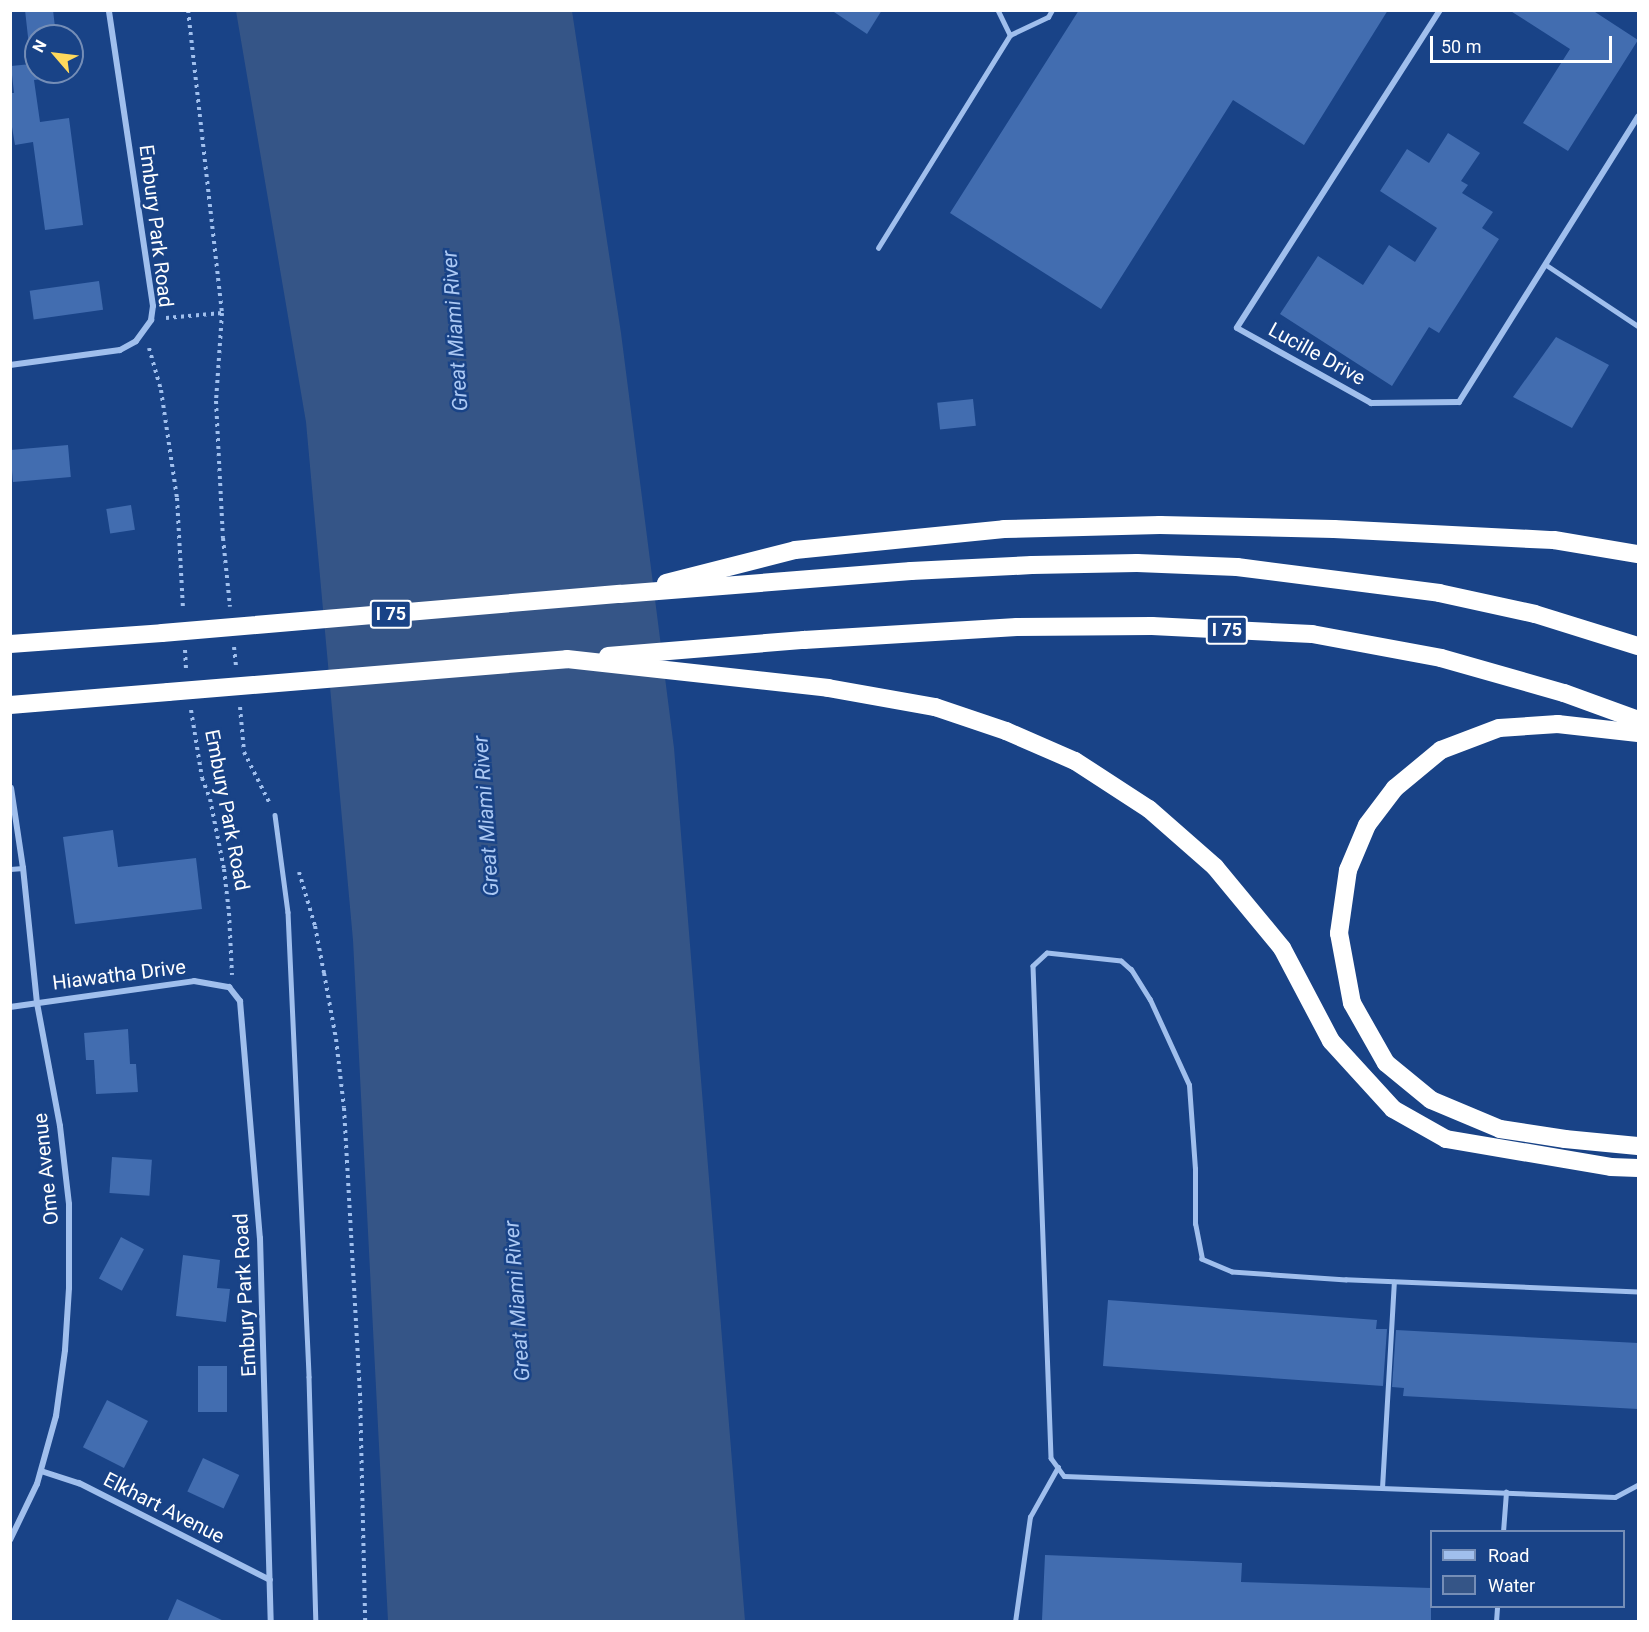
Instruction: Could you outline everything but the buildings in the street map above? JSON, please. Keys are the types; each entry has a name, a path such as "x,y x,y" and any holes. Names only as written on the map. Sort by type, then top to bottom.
{"highway":[{"path":"620,594 795,550 1004,529 1160,525 1334,529 1554,540 1638,554"},
{"name":"I 75","path":"10,644 910,571 1137,563 1237,567 1439,592 1535,614 1638,646"},
{"name":"I 75","path":"10,705 804,640 1017,627 1140,626 1312,634 1441,658 1564,693 1638,720"},
{"path":"567,659 828,688 935,707 1006,731 1076,762 1149,809 1215,867 1282,948 1331,1041 1393,1108 1446,1139 1611,1167 1638,1168"},
{"path":"1638,733 1558,724 1499,728 1442,750 1395,788 1367,825 1348,870 1339,933 1352,1003 1386,1063 1431,1100 1500,1129 1565,1139 1638,1146"}],"street":[{"name":"Embury Park Road","path":"109,10 153,306 151,320 144,333"},
{"name":"Lucille Drive","path":"1440,10 1237,328 1371,403 1459,402 1638,117"},
{"path":"10,365 120,350 136,341 144,333"},
{"name":"Ome Avenue","path":"10,1540 41,1471 56,1416 65,1350 69,1288 69,1204 60,1126 37,1003 23,868 11,788"},
{"name":"Hiawatha Drive","path":"10,1007 194,981 213,982 232,989"},
{"name":"Embury Park Road","path":"232,989 240,1001 260,1238 271,1622"},
{"name":"Elkhart Avenue","path":"41,1471 79,1483 270,1580"}],"lane":[{"path":"998,10 1010,35"},
{"path":"878,248 1010,35 1047,17 1052,10"},
{"path":"1545,264 1638,326"},
{"path":"275,815 288,912 309,1377 316,1622"},
{"path":"10,869 23,868"},
{"path":"1638,1292 1394,1282 1232,1272 1202,1259 1195,1224 1195,1169 1189,1085 1150,1000 1131,970 1121,961 1047,953 1033,966 1051,1458 1064,1476 1615,1497 1638,1485"},
{"path":"1382,1488 1394,1282"},
{"path":"1015,1622 1030,1517 1058,1467"},
{"path":"1503,1530 1506,1492"}],"path":[{"path":"151,320 222,313"},
{"name":"Embury Park Road","path":"144,333 161,390 177,498 183,616"},
{"path":"185,640 187,676"},
{"name":"Embury Park Road","path":"190,699 202,778 210,799 224,869 229,913 232,989"}],"water":[{"name":"Great Miami River","path":"236,11 572,11 621,333 674,748 745,1621 388,1621 353,940 306,422"}]}
